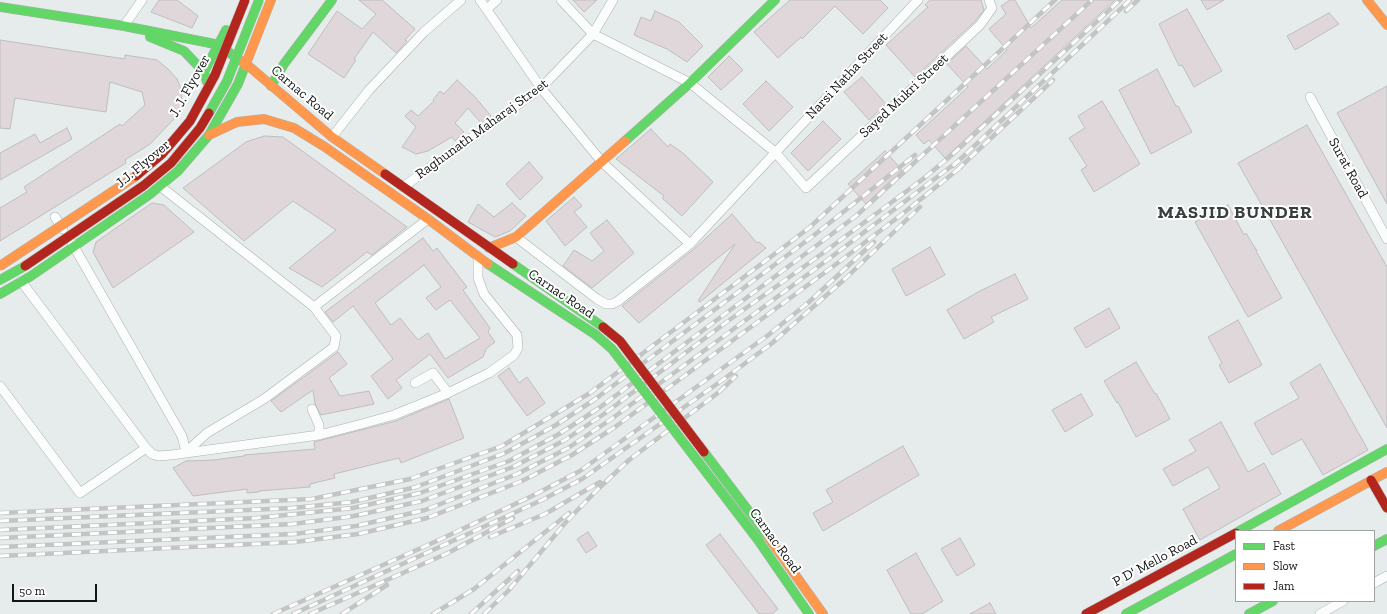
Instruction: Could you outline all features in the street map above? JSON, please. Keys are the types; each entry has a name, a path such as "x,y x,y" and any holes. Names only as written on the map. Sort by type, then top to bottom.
{"main road":[{"path":"204,72 220,45 240,0"},
{"name":"J. J. Flyover","path":"0,266 135,176 162,154 190,121 215,75 245,0"},
{"name":"J.J. Flyover","path":"0,280 25,266 143,186 171,163 200,128 227,81 259,0"},
{"path":"0,294 21,282 74,246 160,186 178,171 209,135 238,84 271,0"},
{"path":"271,86 289,58 332,0"},
{"path":"489,248 516,237 690,83 775,0"},
{"path":"1367,0 1387,25"},
{"path":"3,8 124,26 220,45"},
{"path":"124,26 184,51 204,72 214,106 209,135"},
{"name":"Carnac Road","path":"220,45 230,55 245,63 332,137 604,327 620,342 766,534 823,614"},
{"name":"Carnac Road","path":"209,135 237,122 264,119 294,128 324,146 428,219 478,258 509,276 596,335 612,349 758,540 809,614"},
{"path":"1241,530 1387,449"},
{"path":"1280,530 1387,472"},
{"path":"1371,480 1387,508"},
{"name":"P D' Mello Road","path":"1086,614 1235,534"},
{"path":"1375,545 1387,539"},
{"path":"1126,614 1235,555"},
{"path":"1249,614 1271,602"}],"street":[{"path":"3,8 12,0"},
{"path":"124,26 142,0"},
{"path":"332,137 369,90 424,32 461,0"},
{"path":"480,0 541,88 602,162 690,244"},
{"path":"487,9 497,0"},
{"path":"561,0 594,34 690,83 776,152"},
{"name":"Raghunath Maharaj Street","path":"403,186 541,88 594,34 613,0"},
{"name":"Narsi Natha Street","path":"516,237 597,299 606,304 612,304 618,301 690,244 918,0"},
{"name":"Sayed Mukri Street","path":"776,152 806,188 980,25 992,8 989,0"},
{"name":"Surat Road","path":"1310,97 1387,238"},
{"path":"160,186 314,307 336,336 334,347 264,398 207,433 186,452"},
{"path":"55,217 74,246 182,436 186,452"},
{"path":"314,307 428,219"},
{"path":"21,282 146,448 152,454 158,456 319,434 394,415 448,393 489,373 514,355 518,348 517,335 484,294 478,278 478,258"},
{"path":"415,384 433,373 448,393"},
{"path":"0,386 80,493 146,448"},
{"path":"312,409 319,425 319,434"},
{"path":"1375,582 1387,576"},
{"path":"1320,614 1341,602"}],"building":[{"path":"159,0 177,0 198,16 192,28 151,12"},
{"path":"359,0 382,0 415,29 396,53 373,32 354,59 356,60 344,78 308,54 337,11 362,29 376,14"},
{"path":"573,0 597,0 584,12"},
{"path":"790,0 880,0 888,8 863,34 835,6 802,39 801,37 778,58 754,32"},
{"path":"930,0 981,0 984,10 975,21 915,77 886,45 928,7 925,5"},
{"path":"1010,0 1015,0 1031,28 1062,0 1115,0 945,158 929,140 924,144 916,135 968,87 947,64 966,46 987,69 1007,50 989,29 1006,14 1001,6"},
{"path":"1201,0 1224,0 1207,10"},
{"path":"1187,9 1222,71 1194,87 1182,65 1179,66 1159,24"},
{"path":"655,11 679,22 703,46 687,62 667,49 634,35 641,17 651,21"},
{"path":"1329,13 1339,24 1295,50 1287,36"},
{"path":"0,40 125,59 125,55 157,60 177,79 181,89 182,100 179,111 173,120 150,144 125,160 126,163 0,241 0,208 27,192 24,187 120,124 122,126 145,105 142,92 110,82 106,112 15,98 10,129 0,128"},
{"path":"729,56 743,70 721,90 708,77"},
{"path":"1157,69 1176,106 1178,106 1192,132 1151,154 1119,90"},
{"path":"862,77 886,104 869,120 844,92"},
{"path":"457,80 475,97 491,116 481,123 468,108 455,123 464,132 455,141 452,137 428,151 416,154 402,147 416,127 405,116 411,110 418,116 434,101 433,100 440,91 444,94"},
{"path":"766,81 793,107 769,131 743,104"},
{"path":"1387,86 1387,204 1337,113"},
{"path":"1102,101 1140,164 1094,192 1081,170 1087,166 1069,138 1085,128 1078,116"},
{"path":"823,121 841,139 808,171 791,153"},
{"path":"1307,125 1387,267 1387,428 1238,163"},
{"path":"67,128 72,139 0,180 0,153 35,134 40,143"},
{"path":"651,129 668,147 670,144 684,154 713,182 682,216 662,198 664,196 616,159"},
{"path":"264,136 283,137 407,227 372,255 367,252 322,287 289,268 336,230 293,201 244,241 183,188 246,142"},
{"path":"885,151 902,170 866,204 848,184"},
{"path":"529,162 543,178 520,200 506,184"},
{"path":"574,197 582,206 574,212 587,227 565,246 546,221"},
{"path":"152,203 164,205 194,232 113,288 93,252 96,242"},
{"path":"512,203 526,216 510,231 495,237 468,222 478,204 494,217"},
{"path":"1228,205 1244,235 1246,233 1257,251 1282,298 1248,317 1195,222"},
{"path":"732,214 757,243 759,242 766,248 700,302 698,301 735,244 639,323 622,306 694,249"},
{"path":"607,220 634,253 592,288 563,266 574,250 592,261 604,251 590,233"},
{"path":"423,238 433,251 437,248 467,287 463,290 490,328 488,332 495,342 486,349 483,357 448,378 430,354 396,380 402,388 388,399 371,376 393,359 353,306 333,322 325,312","holes":["424,265 441,287 426,298 436,310 450,300 480,338 445,359 428,333 418,340 400,318 391,325 375,303"]},
{"path":"930,247 945,275 906,296 892,269"},
{"path":"1015,274 1028,299 991,317 994,322 964,339 947,310 978,292"},
{"path":"1109,308 1120,328 1086,348 1074,328"},
{"path":"1238,320 1262,365 1229,383 1219,365 1222,363 1208,337"},
{"path":"338,352 347,364 329,378 340,396 369,391 374,404 321,415 315,404 313,390 281,412 271,401"},
{"path":"1136,362 1155,394 1156,393 1170,419 1136,437 1118,402 1117,403 1104,381"},
{"path":"1320,364 1368,450 1323,475 1302,439 1272,455 1254,423 1299,398 1290,383"},
{"path":"509,368 519,383 527,377 545,403 527,416 498,376"},
{"path":"1081,394 1093,415 1065,432 1052,410"},
{"path":"449,399 464,438 401,463 399,458 334,474 335,478 310,484 310,487 247,493 247,489 193,496 173,468 186,461 213,460 244,455 315,449 314,442 396,421"},
{"path":"1221,422 1248,472 1264,463 1281,494 1200,540 1183,509 1220,488 1208,467 1173,486 1163,469 1196,451 1189,440"},
{"path":"903,446 919,475 823,531 813,513 833,502 826,490"},
{"path":"588,532 597,546 586,553 577,539"},
{"path":"720,534 778,609 772,614 759,614 706,545"},
{"path":"960,538 975,565 957,576 941,549"},
{"path":"916,553 943,601 922,614 911,614 887,570"},
{"path":"990,603 996,614 970,614"}],"railway":[{"path":"0,513 312,499 410,479 502,446 590,393 809,228 1055,0"},
{"path":"0,530 257,518 353,508 420,493 509,461 559,434 599,408 856,216 1092,0"},
{"path":"0,538 293,524 354,516 422,501 513,467 565,440 604,414 728,321 923,179 953,154 1120,0"},
{"path":"953,166 1130,0"},
{"path":"1126,11 1138,0"},
{"path":"957,170 1053,80"},
{"path":"0,521 293,508 352,502 416,487 505,453 556,425 594,400 813,236 915,155"},
{"path":"0,547 294,534 356,526 425,510 517,474 568,448 610,420 830,258 957,162"},
{"path":"0,556 295,542 358,534 427,518 522,481 572,455 615,427 835,265 961,167"},
{"path":"293,614 542,500 582,479 771,344 847,277 920,207"},
{"path":"273,614 439,540 532,496 580,471 767,336 809,302 874,242"},
{"path":"484,614 508,591 566,522 597,490 629,460 719,392 736,376"},
{"path":"490,537 545,514 600,482"},
{"path":"433,614 474,589 569,513"},
{"path":"310,614 448,553 513,518"},
{"path":"471,614 518,571"},
{"path":"342,614 387,585"}],"traffic: fast":[{"path":"209,113 227,81 259,0"},
{"path":"271,86 284,64 332,0"},
{"path":"625,141 690,83 775,0"},
{"path":"0,7 124,26 220,45 236,58"},
{"path":"204,72 226,30"},
{"path":"150,37 184,51 204,72 207,82"},
{"path":"0,294 31,276 149,195 178,171 209,135 238,84 245,66"},
{"path":"488,264 596,335"},
{"path":"513,264 603,327"},
{"path":"0,280 25,266"},
{"path":"596,335 612,349 758,540"},
{"path":"1241,530 1387,449"},
{"path":"704,452 766,534"},
{"path":"1375,545 1387,539"},
{"path":"758,540 809,614"},
{"path":"1126,614 1235,555"},
{"path":"1249,614 1271,602"}],"traffic: slow":[{"path":"245,66 271,0"},
{"path":"1367,0 1387,25"},
{"path":"236,58 245,63 332,137 385,174"},
{"path":"209,135 237,122 264,119 294,128 325,147 428,219 488,264"},
{"path":"489,248 516,237 625,141"},
{"path":"0,266 136,176"},
{"path":"1280,530 1387,472"},
{"path":"766,534 823,614"}],"traffic: jam":[{"path":"136,176 162,154 190,121 215,75 245,0"},
{"path":"25,266 143,186 171,163 200,128 209,113"},
{"path":"385,174 513,264"},
{"path":"603,327 620,341 704,452"},
{"path":"1371,480 1387,508"},
{"path":"1086,614 1235,534"}],"district":[{"name":"MASJID BUNDER","path":"1235,213"}]}
